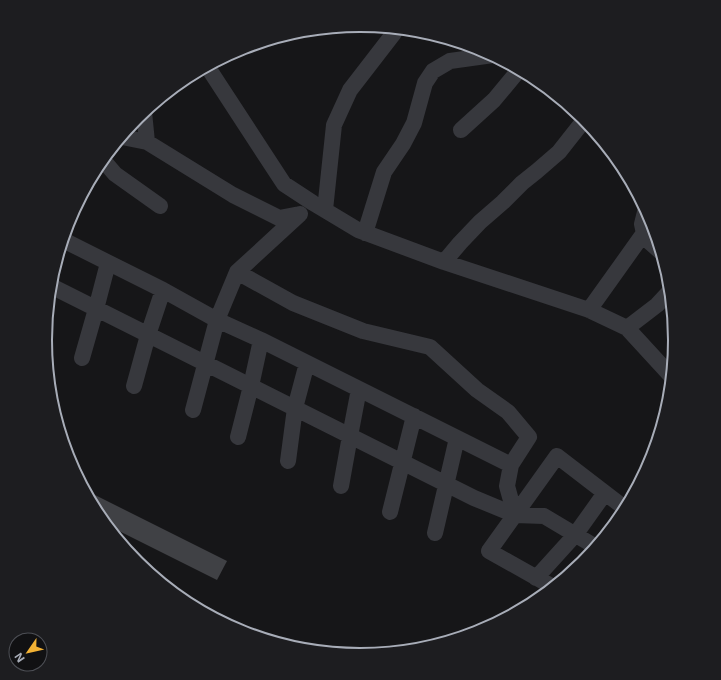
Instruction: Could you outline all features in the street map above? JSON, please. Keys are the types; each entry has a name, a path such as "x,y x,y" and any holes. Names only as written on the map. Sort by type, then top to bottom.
{"street":[{"path":"319,206 334,125 350,90 393,34"},
{"path":"365,233 384,172 403,144 414,123 425,83 433,71 450,61 481,57"},
{"path":"210,71 284,184 365,233 444,262 589,310 627,328 667,371"},
{"path":"461,130 494,100 516,74"},
{"path":"145,120 147,142"},
{"path":"444,262 480,222 522,183 537,172 559,152 581,125"},
{"path":"128,138 147,142 233,196 279,218 300,214 319,206"},
{"path":"107,165 115,174 160,206"},
{"path":"193,410 217,320 237,272 300,214"},
{"path":"643,218 642,224 645,238 653,245"},
{"path":"589,310 644,233"},
{"path":"68,243 163,290 217,320 307,362 511,465"},
{"path":"82,358 108,263"},
{"path":"237,272 293,303 364,331 430,347 477,390 508,412 529,437 511,465 507,486 515,515"},
{"path":"57,289 474,498 515,515 544,516 591,544"},
{"path":"134,386 148,335 163,290"},
{"path":"627,328 657,305 665,295"},
{"path":"238,437 261,340"},
{"path":"288,460 295,408 307,362"},
{"path":"341,486 359,389"},
{"path":"390,512 414,416"},
{"path":"435,533 457,438"},
{"path":"548,584 489,551 557,456 621,505"},
{"path":"536,578 575,534 605,493"}],"building":[{"path":"94,495 227,561 217,580 119,531 104,511"}]}
